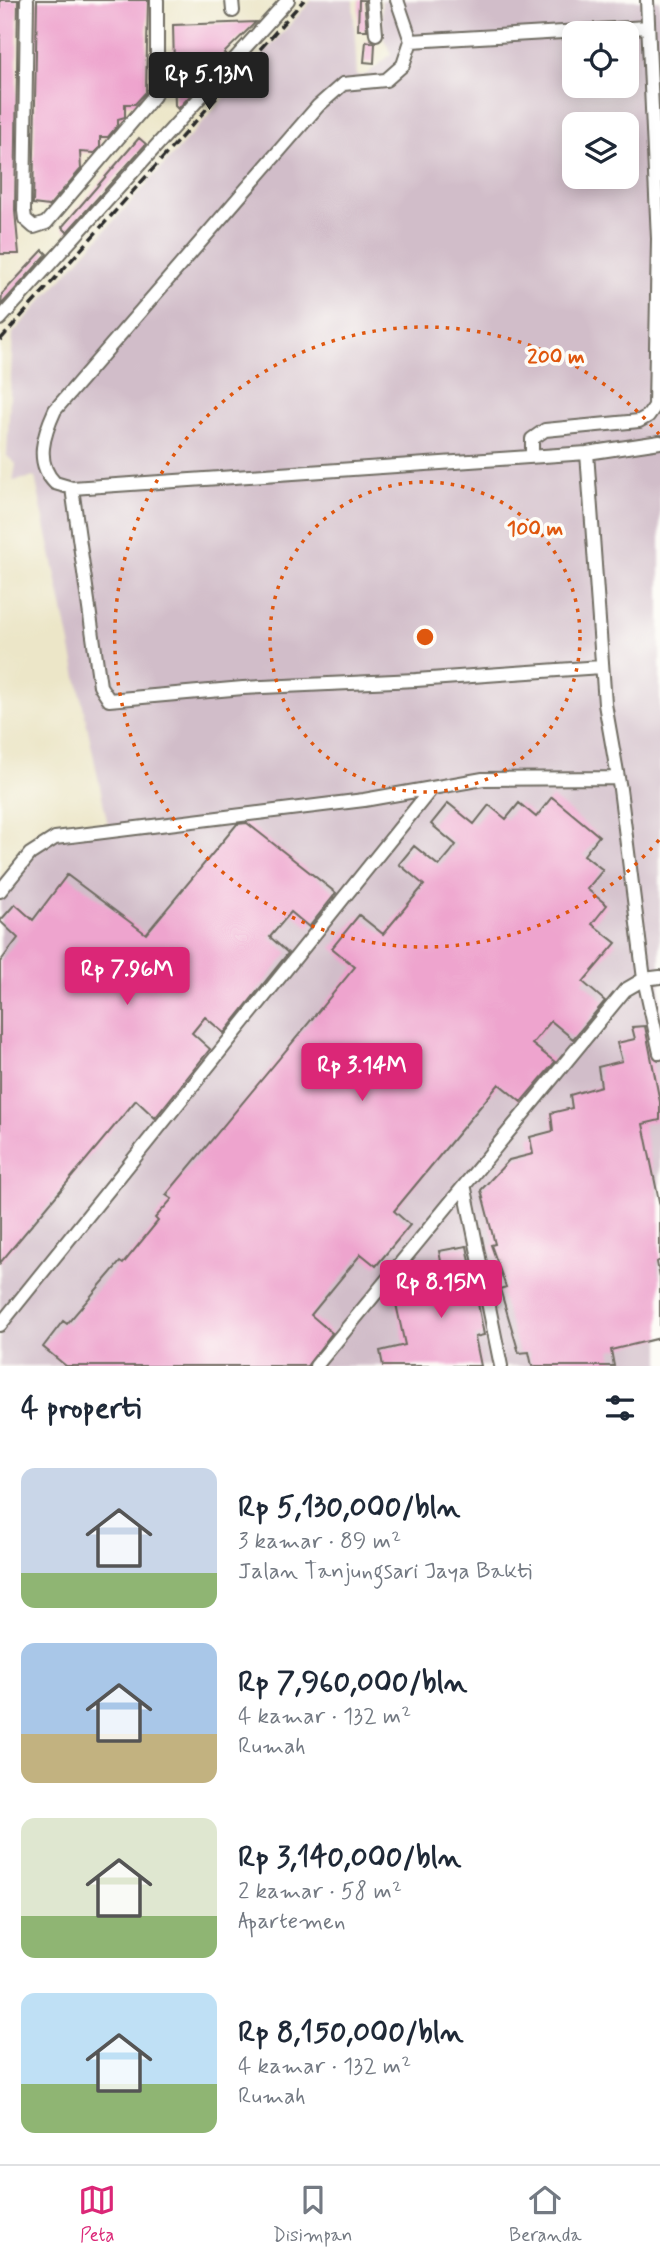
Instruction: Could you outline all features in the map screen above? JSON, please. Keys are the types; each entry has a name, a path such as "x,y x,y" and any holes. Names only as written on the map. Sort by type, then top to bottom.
{"street":[{"path":"27,0 24,211 25,219 34,227 46,223 154,96 158,87 157,0"},
{"path":"0,319 288,0"},
{"path":"373,0 376,34"},
{"path":"397,0 411,41 402,65 386,80 343,84 331,92 55,410 44,435 42,462 55,483 72,488 587,453 660,442"},
{"path":"532,456 532,439 545,430 639,421 648,416 655,406 658,239 647,0"},
{"path":"411,41 647,27"},
{"path":"587,453 601,667 644,979 660,1053"},
{"path":"72,488 100,687 109,701 243,688 416,680 601,667"},
{"path":"0,891 30,854 55,838 364,800 483,779 618,778"},
{"path":"0,1325 432,788"},
{"path":"316,1366 465,1189 625,990 644,979 660,977"},
{"path":"465,1189 501,1366"}],"shaded area":[{"path":"312,0 353,0 357,76 366,75 391,54 383,37 381,0 660,0 660,1366 0,1366 0,880 37,832 108,825 35,477 13,481 16,464 7,456 13,333"}],"building":[{"path":"0,0 18,0 15,211 19,254 0,254"},
{"path":"37,0 148,0 146,92 135,104 125,104 125,117 118,119 118,125 108,137 100,137 100,147 94,153 80,152 81,169 49,206 33,204"},
{"path":"359,0 364,0 367,30 358,30"},
{"path":"256,22 224,53 227,55 178,109 175,106 173,25"},
{"path":"366,41 375,43 374,63 364,62"},
{"path":"139,138 146,144 67,232 62,227"},
{"path":"43,250 47,254 1,305 2,294"},
{"path":"552,797 599,836 584,855 603,870 587,889 607,905 592,924 616,943 583,982 605,1001 573,1039 551,1021 532,1044 555,1062 521,1102 499,1084 394,1211 410,1225 376,1266 361,1254 311,1315 332,1333 307,1366 66,1366 43,1347 63,1321 67,1324 120,1262 123,1264 158,1221 155,1218 172,1199 166,1195 355,967 332,948 359,915 383,934 424,885 399,864 414,846 439,866 456,845 431,824 448,803 474,824 489,805 506,819 519,803 536,817"},
{"path":"247,823 336,893 309,927 291,912 270,937 288,953 224,1033 205,1017 192,1033 210,1049 155,1118 136,1100 0,1263 0,962 18,938 0,921 15,904 33,920 67,875 146,934 237,824"},
{"path":"645,1026 660,1102 660,1120 643,1124 660,1206 660,1260 657,1262 660,1278 660,1338 611,1350 614,1366 532,1366 529,1352 519,1353 500,1289 506,1287 491,1245 495,1244 481,1190 509,1160 533,1154 530,1137 553,1131 551,1113 572,1108 570,1095 601,1086 598,1067 622,1061 617,1043 635,1039 632,1027"},
{"path":"467,1246 484,1335 475,1337 481,1366 383,1366 380,1351 405,1345 396,1304 424,1297 422,1287 445,1282 439,1251"}],"railway":[{"path":"0,340 304,0"}]}
